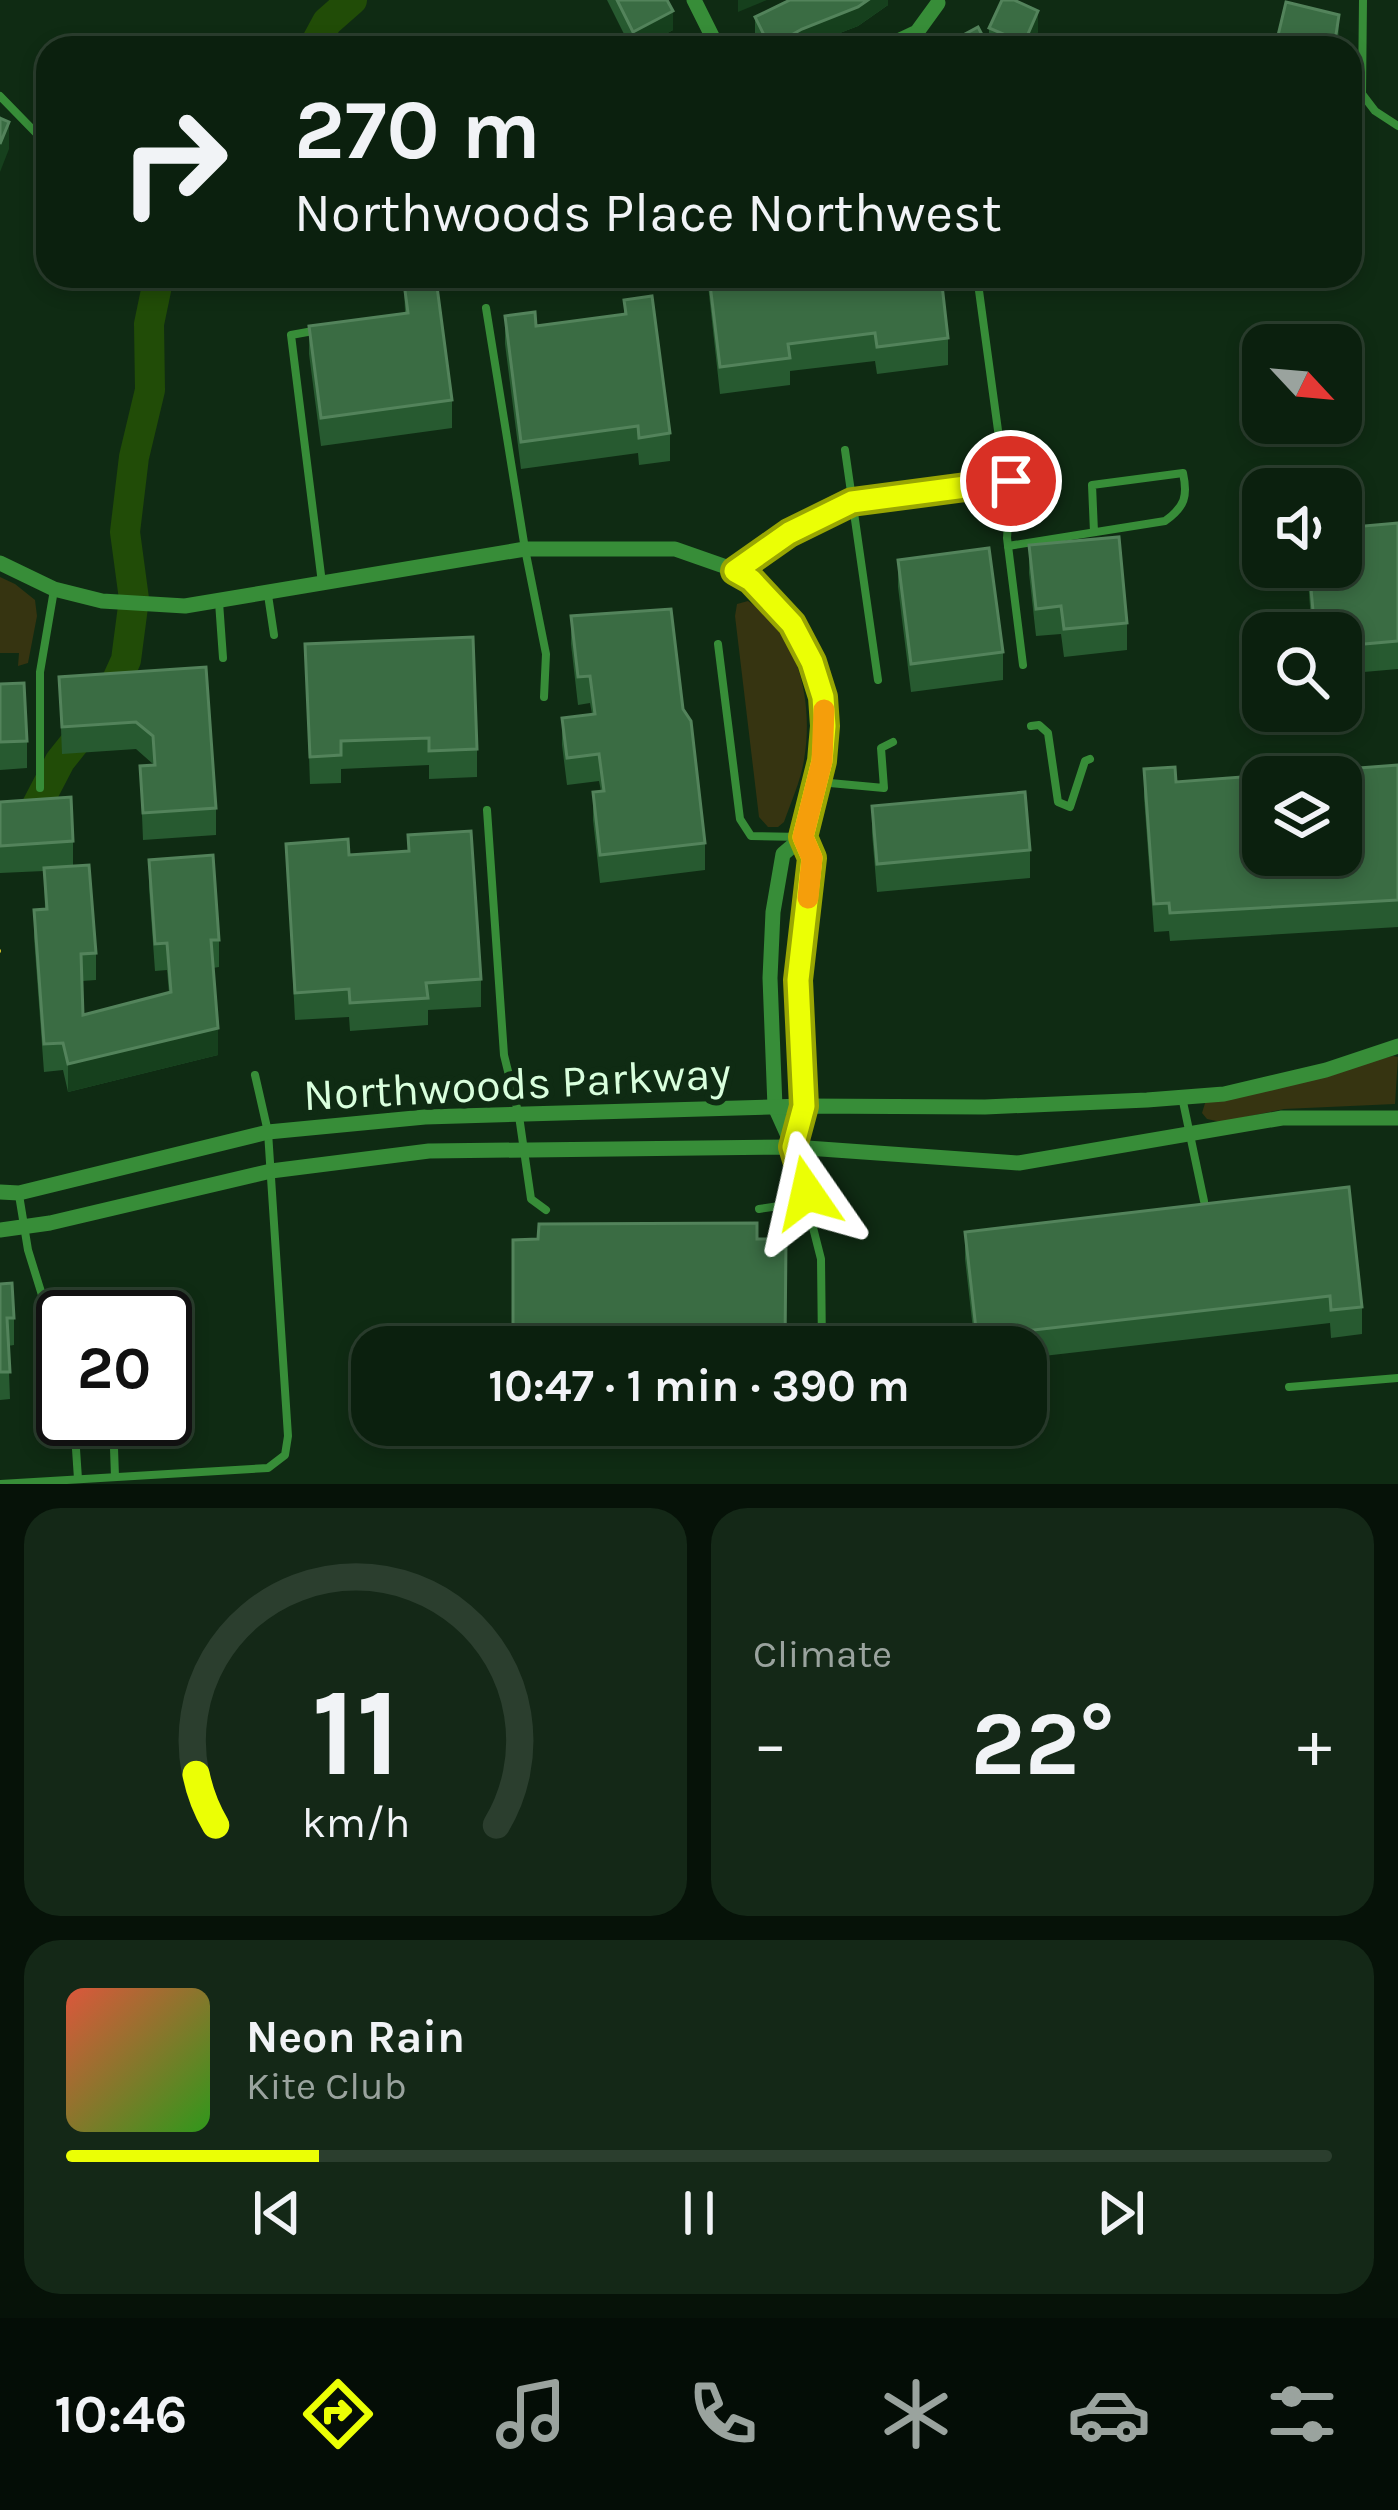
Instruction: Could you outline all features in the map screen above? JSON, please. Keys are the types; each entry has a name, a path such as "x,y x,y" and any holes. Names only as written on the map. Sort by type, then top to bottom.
{"street":[{"path":"694,0 712,36"},
{"path":"909,36 938,3"},
{"path":"735,571 789,533 852,502 1011,481"},
{"path":"0,563 54,589 102,601 185,606 525,549 674,549 751,580 792,624 823,697 825,726 817,782 803,837 783,854 772,912 776,1107 793,1147"},
{"path":"793,1147 804,1106 798,980 812,858 803,837"},
{"name":"Northwoods Parkway","path":"0,1192 19,1193 268,1132 425,1117 804,1106 985,1107 1224,1094 1327,1070 1398,1046"},
{"name":"Northwoods Parkway","path":"0,1230 272,1171 429,1151 793,1147 1019,1163 1282,1118 1398,1118"}],"lane":[{"path":"1363,0 1363,94 1375,111 1398,126"},
{"path":"0,96 36,133"},
{"path":"979,288 1000,445 1011,481 1008,546 1023,665"},
{"path":"486,308 546,654 544,698"},
{"path":"322,584 291,335 329,327"},
{"path":"845,450 878,680"},
{"path":"1008,546 1094,532 1165,520 1181,510 1187,493 1183,473 1092,485 1094,532"},
{"path":"40,788 40,672 54,589"},
{"path":"268,593 274,635"},
{"path":"218,601 223,658"},
{"path":"718,644 740,819 751,836 803,837"},
{"path":"1031,726 1039,725 1048,733 1058,802 1070,807 1083,767 1090,760"},
{"path":"817,782 884,788 881,748 892,742"},
{"path":"487,810 504,1055 531,1199 546,1210"},
{"path":"0,1484 268,1468 285,1455 288,1436 272,1171 255,1075"},
{"path":"1182,1097 1204,1201"},
{"path":"793,1147 820,1259 822,1326"},
{"path":"19,1193 41,1290"},
{"path":"759,1209 807,1193"},
{"path":"1289,1387 1398,1378"},
{"path":"76,1446 78,1479"},
{"path":"114,1446 115,1477"}],"shaded area":[{"path":"0,577 35,600 37,616 28,663 18,666 19,653 0,653"},
{"path":"748,601 780,632 791,651 807,715 803,768 778,827 768,827 759,817 735,616 737,604"},
{"path":"1398,1057 1395,1104 1284,1109 1221,1122 1202,1113 1206,1100"}],"building":[{"path":"617,0 667,0 673,11 633,32"},
{"path":"790,0 868,0 790,36 764,36 755,17"},
{"path":"1002,0 1038,11 1027,36 1008,36 989,28"},
{"path":"1286,2 1339,15 1336,36 1278,36"},
{"path":"978,27 983,36 961,36"},
{"path":"0,118 9,122 0,144"},
{"path":"405,288 437,288 452,400 321,418 309,326 408,313"},
{"path":"710,288 942,288 948,338 877,347 875,333 788,344 790,358 720,367"},
{"path":"652,296 670,433 639,438 638,426 521,442 505,316 535,312 536,326 626,314 624,300"},
{"path":"1398,523 1398,641 1362,644 1362,612 1313,612 1311,588 1362,588 1362,526"},
{"path":"1119,537 1127,623 1064,629 1061,606 1036,609 1029,545"},
{"path":"989,548 1003,652 911,664 898,560"},
{"path":"671,609 683,709 691,721 705,843 600,855 593,792 604,791 599,754 567,758 562,718 595,714 590,676 578,677 571,616"},
{"path":"473,637 477,749 429,751 429,738 341,741 341,755 310,757 305,644"},
{"path":"206,667 216,808 143,813 140,766 155,765 153,736 136,722 62,727 59,677"},
{"path":"24,683 27,741 0,742 0,684"},
{"path":"1398,765 1398,900 1170,913 1169,903 1154,904 1144,769 1175,767 1176,782 1242,777 1242,876 1362,876 1362,768"},
{"path":"1025,792 1030,850 877,864 872,806"},
{"path":"71,797 73,841 0,846 0,802"},
{"path":"471,831 481,979 426,983 428,998 350,1003 349,989 295,993 286,844 348,839 349,855 409,851 408,835"},
{"path":"213,855 219,940 211,940 218,1028 68,1064 63,1043 44,1044 34,910 47,909 44,868 89,865 96,953 81,954 83,1015 171,992 167,943 155,944 149,860"},
{"path":"1349,1187 1362,1307 1331,1310 1330,1296 1047,1329 976,1326 965,1232"},
{"path":"757,1223 757,1239 786,1239 785,1326 513,1326 513,1240 538,1239 539,1224"},
{"path":"12,1283 14,1318 7,1318 10,1372 0,1372 0,1284"}],"waterway":[{"path":"319,36 327,22 352,0"},
{"path":"0,846 33,813 60,761 107,702 126,660 134,599 125,532 134,457 150,390 149,324 156,288"}],"slow traffic":[{"path":"808,898 812,858 803,837 822,761 824,710"}],"route":[{"path":"807,1193 793,1147 804,1106 798,980 812,858 803,837 822,761 823,697 792,624 751,580 735,571 789,533 852,502 1011,481"}]}
